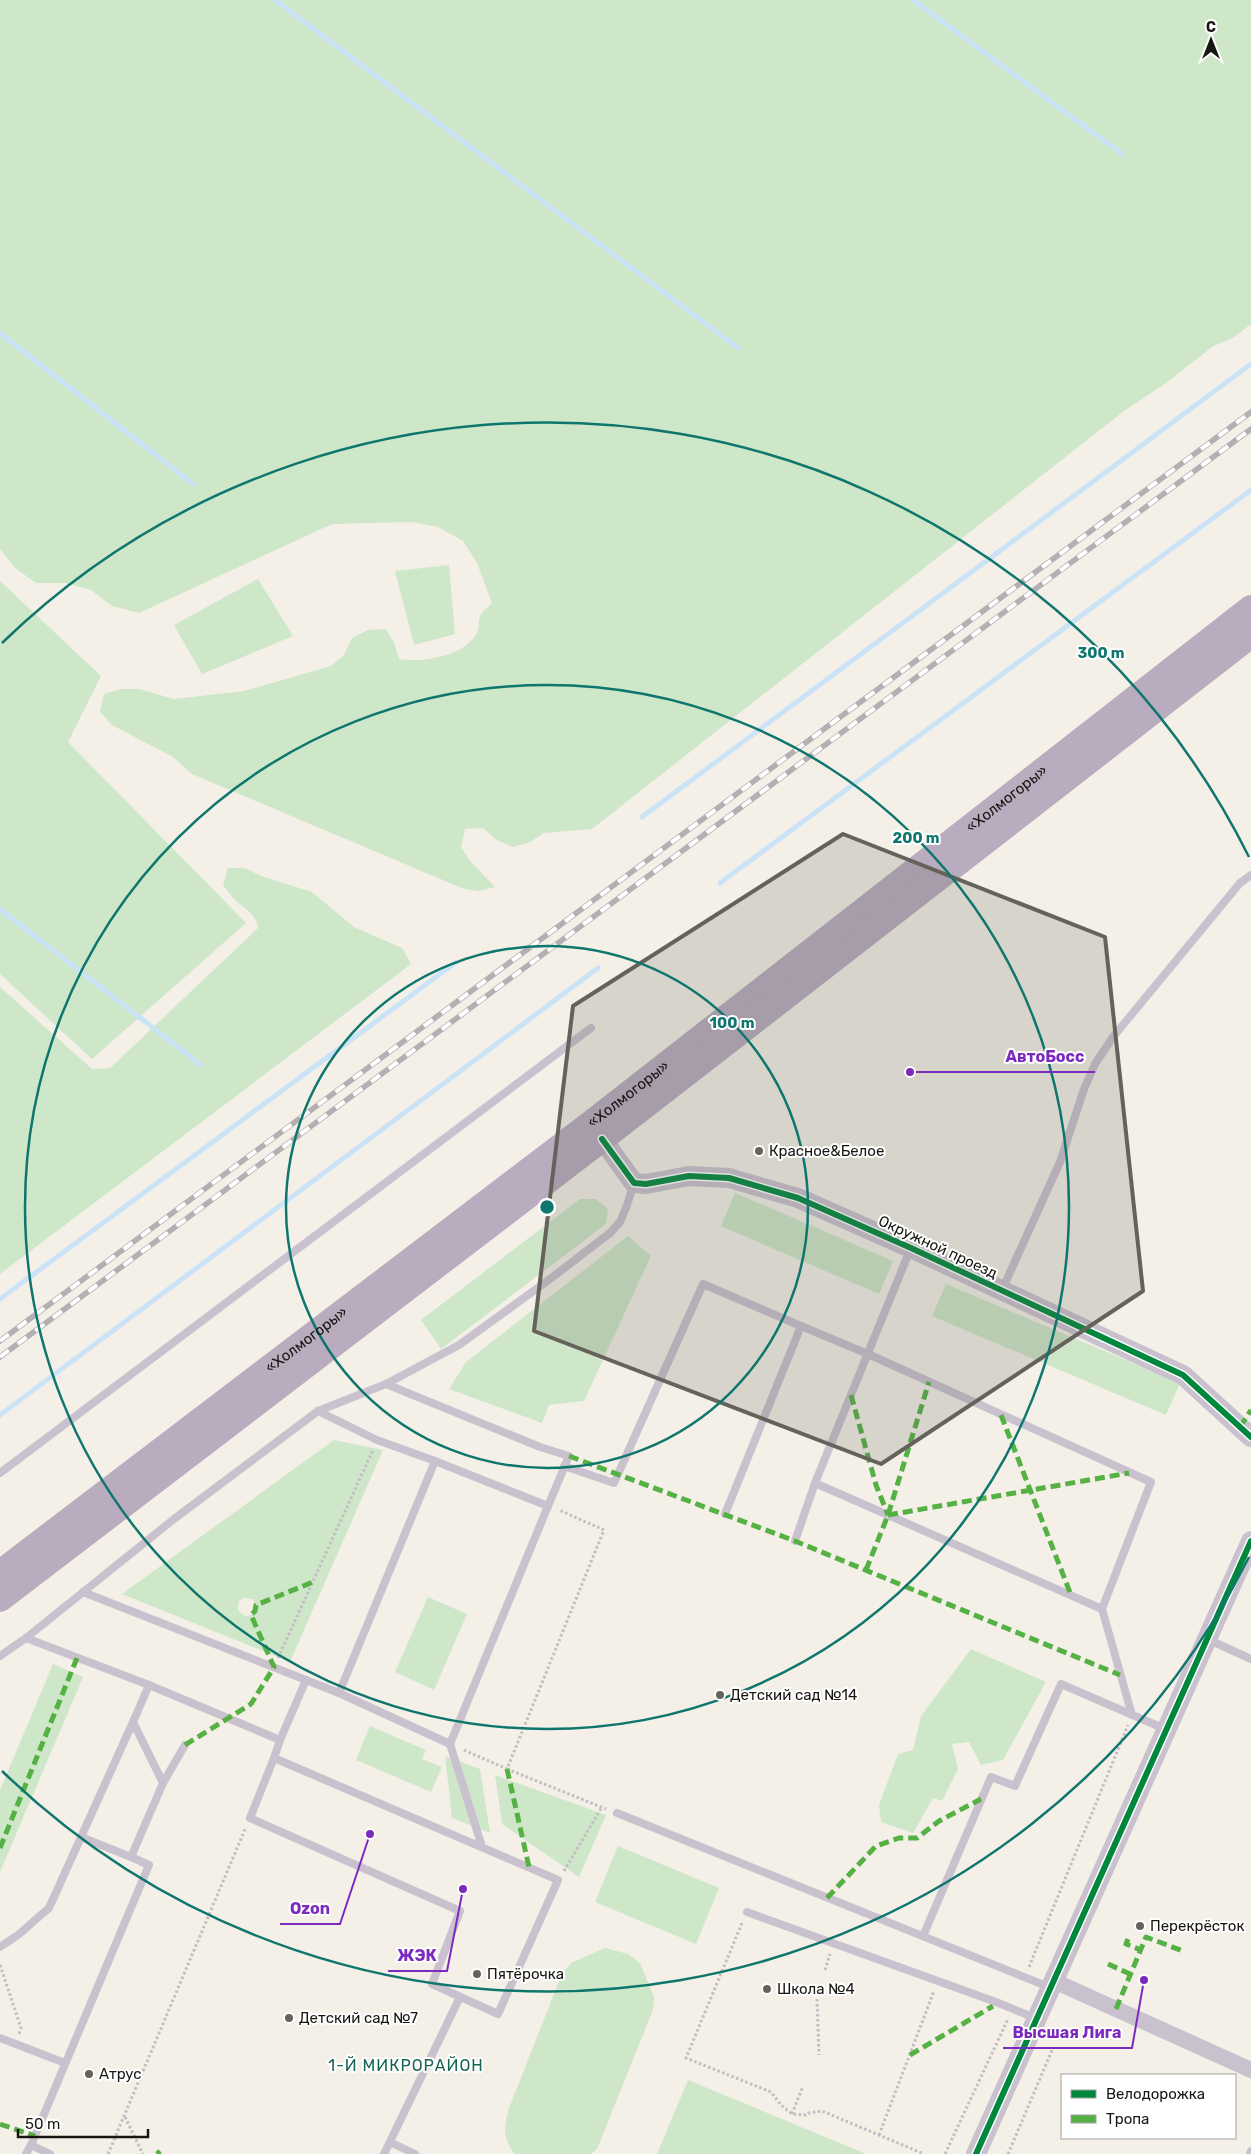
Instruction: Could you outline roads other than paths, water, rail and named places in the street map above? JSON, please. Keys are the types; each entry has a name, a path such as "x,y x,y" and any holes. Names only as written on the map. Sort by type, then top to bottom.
{"highway":[{"name":"«Холмогоры»","path":"0,1573 590,1124 1251,608"},
{"name":"«Холмогоры»","path":"0,1599 602,1139 1251,635"}],"street":[{"path":"602,1139 634,1183"},
{"name":"Окружной проезд","path":"634,1183 646,1184 689,1176 729,1178 798,1198 911,1248 1184,1375 1251,1437"},
{"path":"976,2154 1251,1541"},
{"path":"1052,1984 1251,2070"}],"lane":[{"path":"1002,1290 1060,1162 1073,1117 1095,1064 1113,1037 1240,883 1251,875"},
{"path":"0,1473 591,1028"},
{"path":"0,1656 26,1638 174,1519 318,1410 386,1384 460,1345 610,1233 620,1222 628,1205 634,1183"},
{"path":"795,1542 816,1483 911,1248"},
{"path":"564,1466 614,1483 703,1284 868,1354 1151,1482 1102,1609 1132,1715"},
{"path":"725,1514 801,1326"},
{"path":"386,1384 531,1444 569,1456 450,1744 482,1847"},
{"path":"318,1410 377,1440 548,1506"},
{"path":"339,1693 435,1461"},
{"path":"816,1483 1102,1609"},
{"path":"82,1592 339,1693 450,1744"},
{"path":"26,1638 148,1685 280,1740"},
{"path":"1207,1639 1251,1659"},
{"path":"274,1758 558,1880 498,2014 432,1984 460,1911 250,1818 280,1740 306,1680"},
{"path":"923,1936 991,1777 1016,1786 1061,1684 1166,1730"},
{"path":"0,1947 18,1935 49,1908 148,1685"},
{"path":"133,1722 163,1783"},
{"path":"131,1857 163,1783 185,1744"},
{"path":"617,1814 1025,1977 1052,1984"},
{"path":"26,2154 149,1865 81,1837"},
{"path":"747,1912 1037,2019"},
{"path":"384,2154 460,1997"},
{"path":"0,2038 65,2063"},
{"path":"390,2142 415,2154"},
{"path":"31,2144 50,2154"}],"waterway":[{"path":"275,0 738,348"},
{"path":"913,0 1122,154"},
{"path":"0,333 193,484"},
{"path":"642,817 1251,364"},
{"path":"720,883 1251,490"},
{"path":"0,909 201,1065"},
{"path":"0,1299 455,963"},
{"path":"0,1415 598,968"}],"railway":[{"path":"0,1341 1251,412"},
{"path":"0,1357 1251,429"}],"place":[{"name":"АвтоБосс","path":"910,1072"},
{"name":"Красное&Белое","path":"759,1151"},
{"name":"Детский сад №14","path":"720,1695"},
{"name":"Ozon","path":"370,1834"},
{"name":"ЖЭК","path":"463,1889"},
{"name":"Перекрёсток","path":"1140,1926"},
{"name":"Пятёрочка","path":"477,1974"},
{"name":"Высшая Лига","path":"1144,1980"},
{"name":"Школа №4","path":"767,1989"},
{"name":"Детский сад №7","path":"289,2018"},
{"name":"Атрус","path":"89,2074"}],"district":[{"name":"1-Й МИКРОРАЙОН","path":"406,2065"}]}
